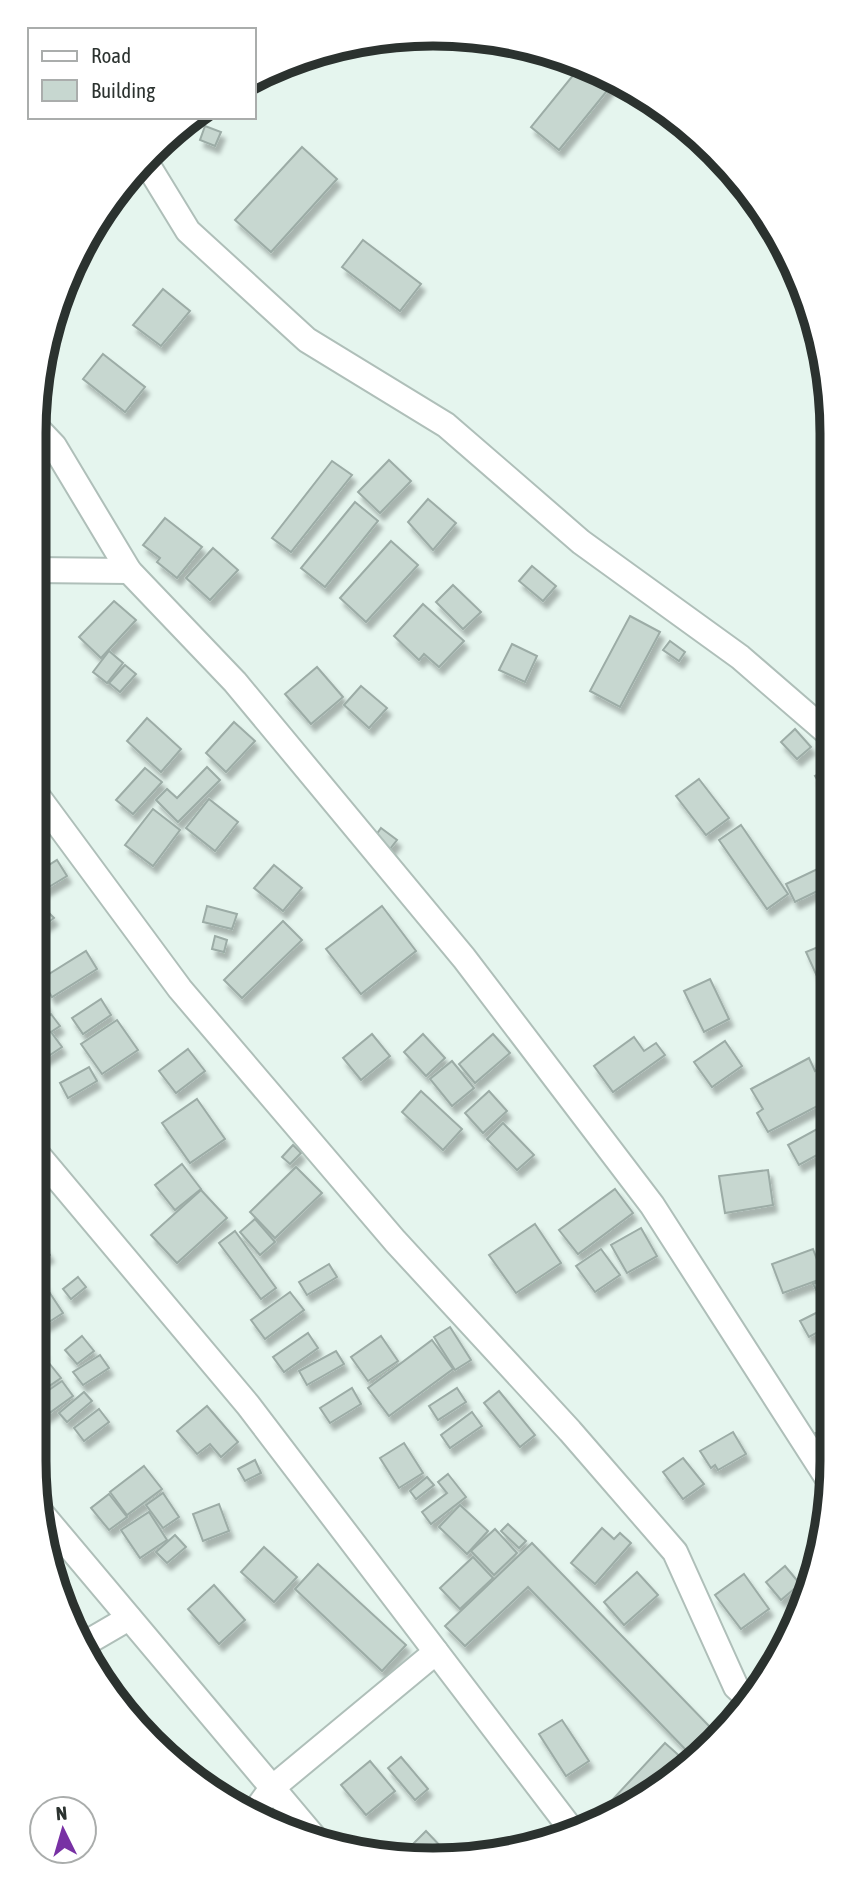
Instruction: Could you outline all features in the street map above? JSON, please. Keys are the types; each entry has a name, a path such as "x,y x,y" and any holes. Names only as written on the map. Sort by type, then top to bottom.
{"street":[{"path":"150,169 188,231 307,340 446,425 581,542 740,657 820,721"},
{"path":"46,438 54,446 129,571 235,682 464,958 652,1205 820,1466"},
{"path":"46,570 129,571"},
{"path":"46,808 180,989 395,1241 570,1431 675,1552 736,1686 742,1692"},
{"path":"46,1164 248,1405 566,1824"},
{"path":"51,1525 304,1826"},
{"path":"90,1641 129,1618"},
{"path":"258,1807 272,1788 436,1652"}],"building":[{"path":"575,73 609,88 559,150 531,127"},
{"path":"205,126 221,132 215,146 200,140"},
{"path":"302,147 337,179 271,252 235,220"},
{"path":"363,240 421,284 400,311 342,267"},
{"path":"163,289 190,311 161,346 133,325"},
{"path":"103,354 145,387 125,412 83,379"},
{"path":"389,460 411,481 380,513 358,492"},
{"path":"332,461 352,475 291,552 272,538"},
{"path":"428,499 456,523 433,550 408,522"},
{"path":"355,502 378,521 325,587 301,568"},
{"path":"165,518 202,547 177,578 157,562 160,558 143,545"},
{"path":"391,541 418,565 366,622 340,598"},
{"path":"213,548 238,570 210,600 186,578"},
{"path":"532,566 556,586 543,601 519,581"},
{"path":"453,585 481,612 463,629 436,602"},
{"path":"114,601 136,620 101,658 79,637"},
{"path":"423,604 464,641 439,667 424,654 419,660 394,636"},
{"path":"630,616 660,632 620,707 590,691"},
{"path":"670,641 685,652 679,661 663,650"},
{"path":"512,644 537,656 525,682 499,670"},
{"path":"109,651 123,663 107,683 93,672"},
{"path":"125,665 136,674 120,692 109,683"},
{"path":"317,667 343,697 311,724 285,694"},
{"path":"361,686 387,708 369,728 344,705"},
{"path":"147,718 181,749 161,772 127,741"},
{"path":"234,722 255,741 226,772 206,753"},
{"path":"795,729 811,747 797,759 781,742"},
{"path":"207,767 220,780 178,822 156,800 167,789 177,798"},
{"path":"145,768 162,782 133,814 116,800"},
{"path":"699,779 729,818 706,835 676,796"},
{"path":"209,799 238,822 215,851 186,828"},
{"path":"153,809 180,830 153,866 125,845"},
{"path":"741,825 788,894 767,909 719,840"},
{"path":"381,828 397,840 386,854 371,842"},
{"path":"57,860 67,876 46,889 46,867"},
{"path":"274,865 302,888 283,911 254,888"},
{"path":"820,868 820,890 795,902 786,884"},
{"path":"207,906 237,914 232,929 203,922"},
{"path":"382,906 416,951 361,994 326,949"},
{"path":"46,910 54,918 46,924"},
{"path":"283,921 302,940 242,998 224,980"},
{"path":"215,936 227,940 224,952 212,949"},
{"path":"820,946 820,983 806,952"},
{"path":"86,951 97,969 52,997 46,987 46,976"},
{"path":"710,979 729,1019 704,1032 684,991"},
{"path":"101,999 111,1015 83,1034 72,1018"},
{"path":"51,1014 60,1026 51,1032 62,1047 46,1058 46,1017"},
{"path":"117,1020 138,1050 102,1074 81,1044"},
{"path":"372,1034 390,1056 361,1080 343,1058"},
{"path":"423,1034 445,1058 426,1076 404,1052"},
{"path":"493,1034 510,1053 475,1083 459,1064"},
{"path":"634,1037 644,1051 656,1043 665,1055 613,1092 594,1066"},
{"path":"725,1041 742,1066 712,1087 694,1062"},
{"path":"188,1049 205,1071 176,1093 159,1071"},
{"path":"809,1058 815,1071 820,1068 820,1105 768,1132 757,1113 763,1109 751,1089"},
{"path":"452,1061 474,1088 452,1106 430,1079"},
{"path":"89,1067 97,1081 68,1098 60,1083"},
{"path":"421,1091 462,1129 443,1150 402,1112"},
{"path":"489,1091 507,1111 483,1133 465,1113"},
{"path":"197,1099 225,1139 190,1163 162,1123"},
{"path":"503,1123 534,1155 517,1170 487,1139"},
{"path":"817,1129 820,1134 820,1153 799,1165 788,1145"},
{"path":"293,1145 301,1153 290,1164 282,1157"},
{"path":"182,1164 201,1189 175,1210 155,1185"},
{"path":"296,1167 322,1193 275,1238 250,1212"},
{"path":"768,1170 773,1205 725,1213 719,1176"},
{"path":"615,1189 633,1213 578,1254 559,1230"},
{"path":"201,1190 227,1218 177,1263 151,1235"},
{"path":"255,1219 275,1242 260,1255 240,1232"},
{"path":"535,1224 561,1263 516,1293 489,1255"},
{"path":"641,1228 657,1256 627,1273 611,1245"},
{"path":"235,1231 276,1288 261,1299 219,1243"},
{"path":"601,1249 620,1275 595,1292 576,1266"},
{"path":"813,1249 820,1267 820,1279 783,1293 772,1264"},
{"path":"329,1264 337,1277 307,1295 299,1282"},
{"path":"78,1277 86,1287 71,1299 63,1289"},
{"path":"820,1280 820,1297 813,1284"},
{"path":"46,1287 63,1313 46,1324"},
{"path":"290,1292 304,1310 265,1339 251,1320"},
{"path":"820,1311 820,1331 809,1337 800,1321"},
{"path":"450,1327 471,1360 455,1370 434,1337"},
{"path":"308,1333 318,1348 284,1372 273,1357"},
{"path":"82,1336 94,1351 77,1364 65,1350"},
{"path":"381,1336 398,1361 368,1381 351,1357"},
{"path":"432,1340 453,1369 389,1416 368,1388"},
{"path":"336,1351 344,1364 307,1385 299,1371"},
{"path":"100,1355 109,1368 83,1385 73,1372"},
{"path":"49,1363 61,1378 46,1388 46,1365"},
{"path":"62,1381 73,1396 46,1416 46,1392"},
{"path":"352,1388 361,1404 330,1423 320,1408"},
{"path":"457,1388 466,1402 438,1420 429,1406"},
{"path":"499,1391 535,1435 520,1447 484,1403"},
{"path":"84,1392 92,1401 67,1422 59,1413"},
{"path":"207,1406 238,1442 221,1457 210,1444 197,1454 177,1431"},
{"path":"99,1409 109,1422 84,1441 74,1428"},
{"path":"472,1412 482,1426 450,1448 441,1435"},
{"path":"820,1431 820,1452 813,1434"},
{"path":"733,1432 746,1454 718,1470 715,1465 711,1468 700,1451"},
{"path":"404,1443 423,1473 399,1488 380,1458"},
{"path":"683,1458 704,1484 683,1499 663,1472"},
{"path":"255,1460 261,1473 245,1481 238,1469"},
{"path":"144,1466 162,1489 127,1515 110,1492"},
{"path":"448,1474 466,1497 431,1524 422,1512 447,1493 438,1482"},
{"path":"427,1477 434,1485 416,1499 410,1491"},
{"path":"163,1493 179,1517 163,1528 146,1505"},
{"path":"109,1494 127,1517 109,1530 91,1508"},
{"path":"219,1504 229,1531 203,1541 193,1514"},
{"path":"460,1505 488,1531 467,1554 439,1527"},
{"path":"149,1512 167,1540 140,1558 121,1530"},
{"path":"508,1524 526,1541 519,1548 501,1531"},
{"path":"602,1528 614,1539 620,1533 631,1543 595,1584 571,1563"},
{"path":"495,1529 517,1553 494,1575 471,1551"},
{"path":"175,1535 186,1547 167,1563 156,1552"},
{"path":"532,1543 710,1727 686,1750 528,1587 465,1646 445,1626"},
{"path":"264,1547 297,1577 274,1602 241,1572"},
{"path":"473,1557 493,1578 460,1609 440,1588"},
{"path":"318,1564 406,1645 382,1671 295,1589"},
{"path":"785,1566 799,1583 781,1600 766,1582"},
{"path":"637,1572 658,1595 624,1625 604,1602"},
{"path":"744,1574 769,1609 741,1629 715,1595"},
{"path":"214,1585 245,1620 219,1644 188,1609"},
{"path":"562,1720 589,1761 566,1776 539,1734"},
{"path":"665,1743 681,1757 648,1782 606,1807"},
{"path":"401,1757 428,1789 415,1800 388,1768"},
{"path":"370,1761 395,1791 366,1815 341,1785"},
{"path":"426,1831 442,1848 432,1848 410,1847"}]}
